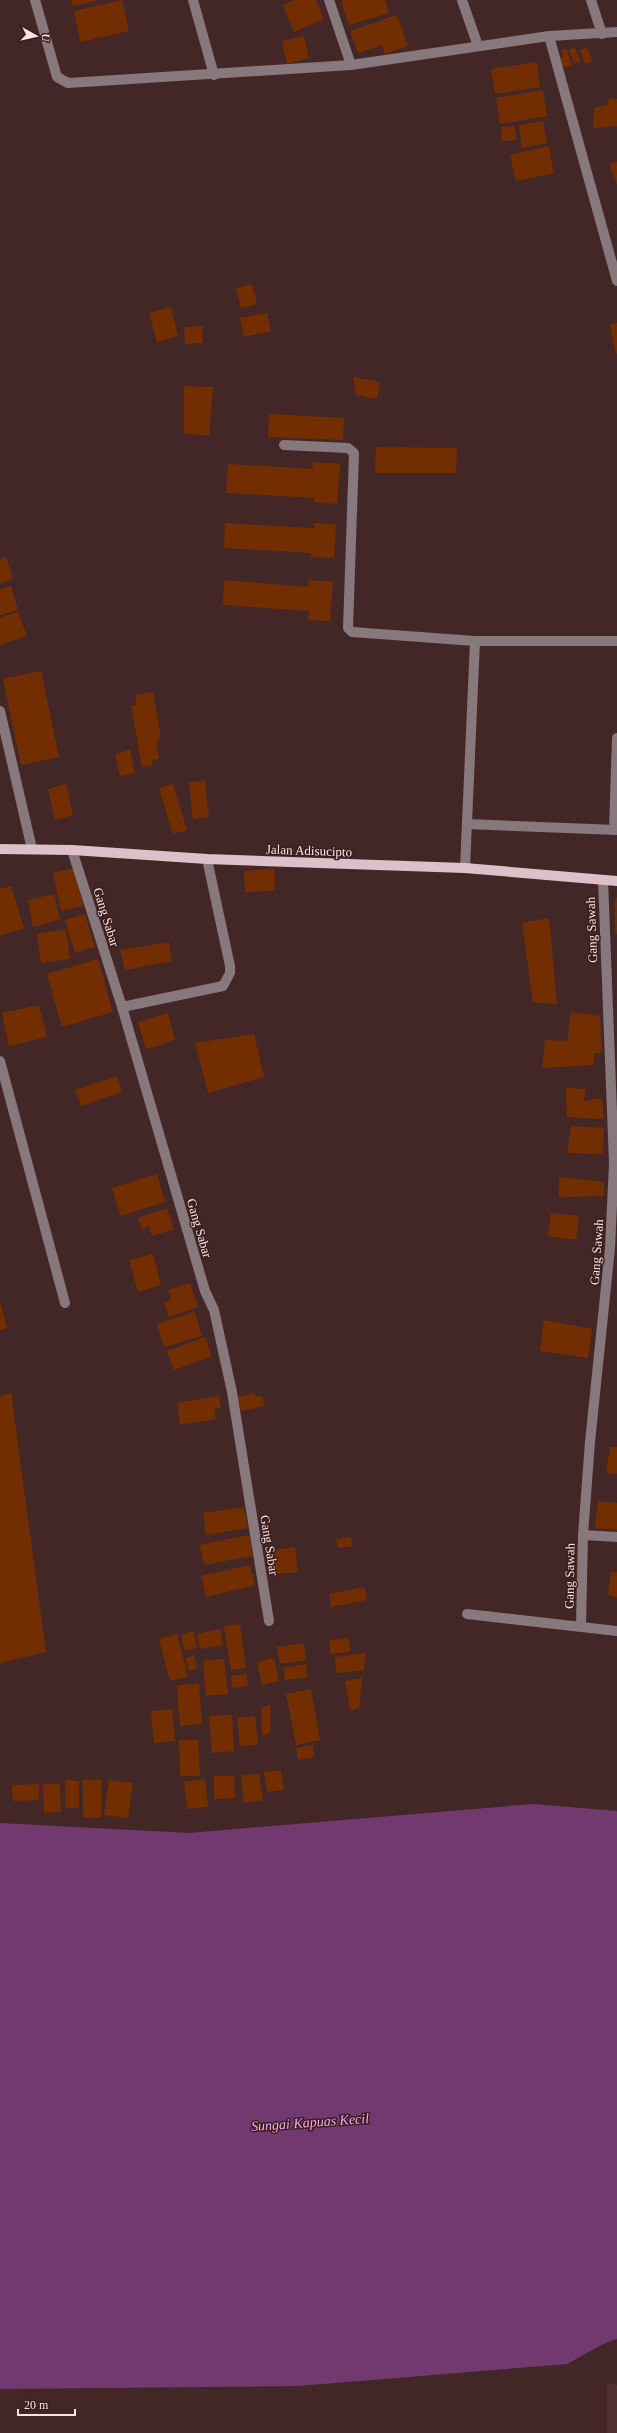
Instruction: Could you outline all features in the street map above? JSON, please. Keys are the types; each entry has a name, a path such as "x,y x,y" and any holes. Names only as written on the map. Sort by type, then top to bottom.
{"main road":[{"name":"Jalan Adisucipto","path":"0,849 72,850 207,859 465,868 617,881"}],"street":[{"path":"35,0 57,77 63,82 74,83 352,65 549,36 617,32"},
{"path":"193,0 214,75"},
{"path":"329,0 352,65"},
{"path":"462,0 478,46"},
{"path":"591,0 602,34"},
{"path":"549,36 617,281"},
{"path":"284,445 348,448 354,453 348,628 356,634 475,641 617,641"},
{"path":"465,868 475,641"},
{"path":"0,711 32,849"},
{"path":"467,824 615,830 617,738"},
{"name":"Gang Sabar","path":"72,850 122,1007 205,1291 214,1310 232,1392 269,1621"},
{"path":"122,1007 223,986 227,981 230,966 207,859"},
{"name":"Gang Sawah","path":"581,1626 583,1534 590,1442 610,1248 614,1163 603,880"},
{"path":"0,1061 65,1303"},
{"path":"583,1534 617,1536"},
{"path":"467,1614 617,1631"}],"shaded area":[{"path":"607,2383 617,2385 617,2433 607,2433"}],"water":[{"name":"Sungai Kapuas Kecil","path":"533,1804 617,1811 617,2339 603,2344 567,2364 298,2386 0,2389 0,1823 189,1833"}],"building":[{"path":"71,0 96,0 96,1 73,6"},
{"path":"122,0 129,31 80,42 74,11"},
{"path":"294,0 316,0 324,19 294,32 283,5"},
{"path":"385,0 389,13 349,25 341,1"},
{"path":"397,15 408,46 385,54 382,45 358,53 350,31"},
{"path":"304,36 309,58 287,64 282,41"},
{"path":"574,47 581,61 574,64 569,50"},
{"path":"587,47 592,62 585,64 580,50"},
{"path":"567,49 572,66 561,68 558,58 563,57 561,50"},
{"path":"537,62 540,87 495,94 491,69"},
{"path":"543,90 547,116 500,124 496,98"},
{"path":"609,98 617,99 617,126 593,128 594,108 608,105"},
{"path":"543,121 547,143 522,148 519,125"},
{"path":"515,126 516,140 502,141 501,127"},
{"path":"549,146 554,173 516,181 510,155"},
{"path":"617,162 617,185 609,164"},
{"path":"252,284 257,304 241,308 236,288"},
{"path":"171,307 178,336 157,342 149,313"},
{"path":"267,313 271,331 244,337 240,318"},
{"path":"617,323 617,354 616,354 610,325"},
{"path":"202,326 203,343 185,344 184,327"},
{"path":"353,377 380,382 377,399 356,395"},
{"path":"184,386 213,387 209,436 184,433"},
{"path":"269,414 344,418 343,440 268,437"},
{"path":"376,447 457,448 456,473 375,473"},
{"path":"312,462 340,464 337,504 314,502 314,498 226,493 228,464 313,469"},
{"path":"225,523 314,528 314,523 336,524 334,558 311,557 311,553 224,548"},
{"path":"6,557 13,579 0,583 0,559"},
{"path":"224,580 308,587 309,580 333,582 330,621 308,620 309,611 223,605"},
{"path":"11,586 18,610 0,615 0,589"},
{"path":"18,612 27,636 0,645 0,618"},
{"path":"41,671 59,757 21,765 3,679"},
{"path":"153,692 161,738 156,742 159,759 152,760 153,765 142,767 131,706 137,705 135,695"},
{"path":"130,750 135,773 120,776 115,754"},
{"path":"205,780 209,817 193,819 189,783"},
{"path":"66,784 73,815 55,820 48,789"},
{"path":"173,784 187,830 173,834 159,788"},
{"path":"75,868 83,906 61,911 53,873"},
{"path":"274,869 275,891 245,892 244,871"},
{"path":"11,886 24,928 0,936 0,889"},
{"path":"54,894 60,920 33,927 28,900"},
{"path":"615,898 617,898 617,934 615,933"},
{"path":"85,914 95,947 75,953 65,920"},
{"path":"549,918 557,1004 533,1003 522,923"},
{"path":"66,929 70,959 41,963 37,934"},
{"path":"169,942 172,961 125,970 120,950"},
{"path":"98,959 113,1012 62,1027 47,974"},
{"path":"39,1005 47,1037 9,1046 2,1013"},
{"path":"571,1012 600,1016 602,1053 594,1053 593,1065 542,1068 545,1040 567,1041"},
{"path":"168,1013 175,1040 146,1049 138,1022"},
{"path":"254,1034 264,1077 208,1093 195,1043"},
{"path":"117,1076 122,1092 81,1106 75,1090"},
{"path":"566,1088 586,1089 584,1101 602,1098 604,1119 567,1117"},
{"path":"571,1126 604,1128 603,1154 567,1153"},
{"path":"157,1174 165,1202 121,1216 112,1188"},
{"path":"559,1177 604,1182 604,1196 559,1197"},
{"path":"167,1208 174,1229 152,1236 149,1226 142,1229 138,1218"},
{"path":"551,1213 579,1216 576,1240 548,1236"},
{"path":"153,1254 161,1285 138,1292 129,1260"},
{"path":"190,1283 198,1307 169,1317 164,1302 171,1300 168,1290"},
{"path":"0,1301 7,1328 0,1330"},
{"path":"195,1312 202,1336 164,1347 157,1324"},
{"path":"544,1320 592,1329 588,1358 540,1351"},
{"path":"205,1337 212,1356 174,1370 167,1351"},
{"path":"11,1393 46,1652 0,1663 0,1396"},
{"path":"255,1393 256,1397 262,1396 265,1406 241,1411 237,1397"},
{"path":"219,1396 221,1408 214,1409 216,1419 180,1425 177,1403"},
{"path":"610,1447 617,1447 617,1474 606,1473"},
{"path":"598,1501 617,1503 617,1530 595,1528"},
{"path":"244,1507 248,1528 206,1535 203,1513"},
{"path":"249,1535 253,1556 204,1565 200,1545"},
{"path":"351,1537 352,1546 338,1548 336,1539"},
{"path":"295,1547 298,1572 269,1575 266,1551"},
{"path":"250,1565 255,1585 206,1597 201,1576"},
{"path":"611,1572 617,1572 617,1597 608,1595"},
{"path":"364,1587 367,1600 331,1607 329,1594"},
{"path":"240,1624 246,1668 231,1670 224,1626"},
{"path":"220,1629 223,1645 200,1649 197,1634"},
{"path":"194,1631 197,1648 185,1651 181,1635"},
{"path":"177,1634 188,1677 170,1681 159,1639"},
{"path":"349,1638 350,1652 330,1654 329,1640"},
{"path":"304,1643 306,1660 280,1664 277,1647"},
{"path":"366,1653 364,1670 336,1673 335,1657"},
{"path":"194,1655 197,1668 189,1671 186,1658"},
{"path":"274,1658 279,1681 262,1685 257,1662"},
{"path":"224,1659 228,1694 206,1696 203,1661"},
{"path":"306,1664 308,1677 285,1680 283,1668"},
{"path":"246,1674 248,1686 232,1688 231,1676"},
{"path":"362,1678 359,1708 350,1710 345,1681"},
{"path":"199,1684 202,1724 180,1726 177,1685"},
{"path":"311,1689 320,1740 296,1745 286,1694"},
{"path":"270,1705 271,1732 262,1735 261,1708"},
{"path":"172,1709 175,1741 154,1743 151,1711"},
{"path":"232,1715 234,1751 212,1753 209,1716"},
{"path":"255,1716 258,1745 240,1746 237,1718"},
{"path":"179,1740 198,1740 200,1776 180,1776"},
{"path":"313,1745 314,1757 298,1760 296,1748"},
{"path":"281,1770 284,1790 267,1792 264,1772"},
{"path":"259,1773 263,1800 244,1803 241,1776"},
{"path":"214,1776 234,1776 235,1798 214,1799"},
{"path":"205,1779 208,1807 187,1809 184,1782"},
{"path":"65,1780 79,1781 79,1808 65,1808"},
{"path":"83,1780 101,1780 101,1818 83,1818"},
{"path":"109,1780 133,1783 128,1818 104,1815"},
{"path":"39,1784 39,1800 13,1801 12,1785"},
{"path":"43,1784 60,1784 61,1812 44,1813"}]}
